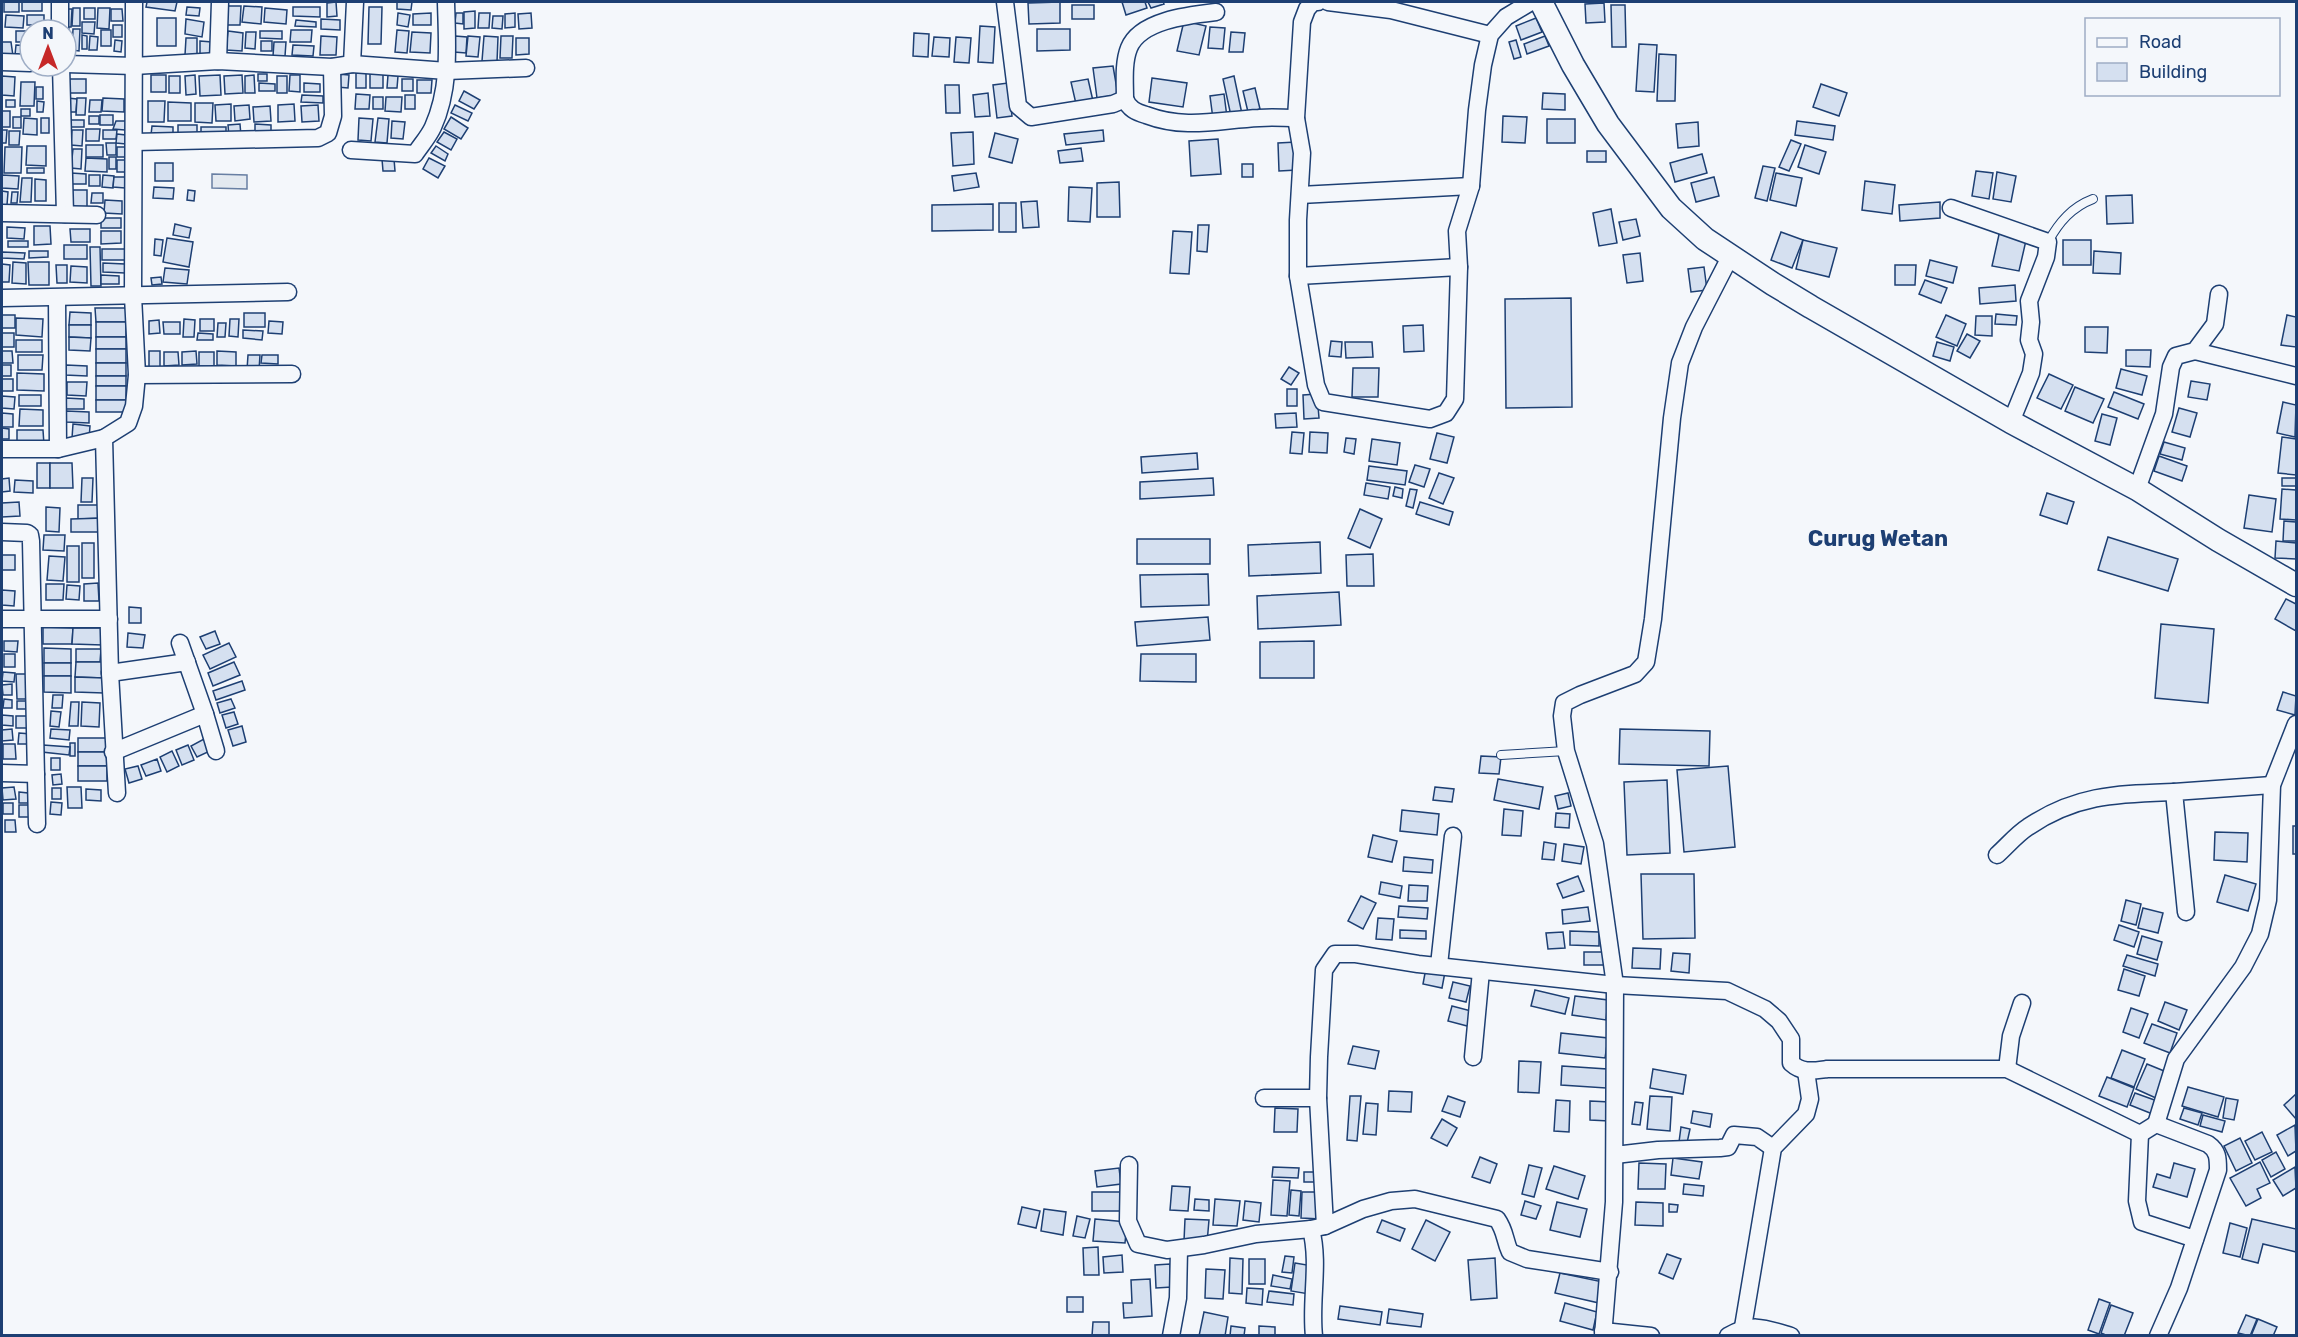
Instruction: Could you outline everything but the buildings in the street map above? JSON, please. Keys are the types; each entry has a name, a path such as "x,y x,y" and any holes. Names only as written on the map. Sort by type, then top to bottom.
{"street":[{"path":"60,2 60,18"},
{"path":"2,449 58,449 104,438 128,423 134,406 137,375 133,296 134,2"},
{"path":"218,61 220,2"},
{"path":"351,64 355,2"},
{"path":"351,150 416,154 432,129 439,112 447,71 446,2"},
{"path":"1005,2 1018,106 1031,117 1113,104 1125,99"},
{"path":"1318,2 1313,2 1307,9 1302,22 1296,118 1302,153 1298,276 1316,385 1323,402 1430,419 1446,413 1455,399 1459,267 1457,231 1471,186 1477,110 1490,35 1506,17 1531,2"},
{"path":"1328,2 1391,10 1490,35"},
{"path":"1541,2 1573,65 1608,124 1671,208 1705,239 1773,284 2011,422 2137,489 2296,585"},
{"path":"1216,12 1184,16 1151,27 1139,34 1130,46 1127,56 1125,99 1128,106 1162,122 1186,124 1212,124 1258,118 1296,118"},
{"path":"78,64 134,66 218,61 332,67 351,64 447,71 526,68"},
{"path":"2,62 18,63"},
{"path":"134,142 318,138 328,133 333,116 332,67"},
{"path":"61,78 65,214"},
{"path":"1300,195 1471,186"},
{"path":"1951,208 2048,242 2046,257 2029,301 2031,322 2029,340 2034,354 2031,373 2011,422"},
{"path":"2,213 97,215"},
{"path":"1651,1335 1603,1333 1610,1272 1615,1155 1615,985 1595,844 1566,751 1562,716 1564,703 1635,674 1646,662 1656,596 1672,418 1680,363 1694,327 1730,257"},
{"path":"1298,276 1459,267"},
{"path":"2,298 288,292"},
{"path":"2195,351 2216,324 2219,294"},
{"path":"57,298 58,449"},
{"path":"2137,489 2164,414 2171,368 2176,356 2195,351 2296,376"},
{"path":"137,375 292,374"},
{"path":"104,438 110,673 117,793"},
{"path":"2,532 30,535 37,824"},
{"path":"2,619 109,619"},
{"path":"180,643 216,751"},
{"path":"110,673 187,662"},
{"path":"113,752 205,714"},
{"path":"2140,1134 2156,1124 2176,1059 2243,967 2260,934 2268,900 2272,785 2296,724"},
{"path":"2,773 36,774"},
{"path":"1997,855 2027,827 2077,802 2111,794 2272,785"},
{"path":"2174,792 2186,912"},
{"path":"1439,965 1453,836"},
{"path":"1314,1335 1312,1311 1314,1242 1318,1228 1318,1098 1324,970 1335,954 1356,954 1418,964 1615,985 1727,991 1765,1009 1779,1021 1791,1039 1791,1063 1798,1070 2007,1069 2140,1134"},
{"path":"1473,1057 1482,971"},
{"path":"2007,1069 2011,1036 2022,1003"},
{"path":"1743,1328 1773,1148 1806,1114 1810,1100 1806,1071"},
{"path":"1264,1098 1318,1098"},
{"path":"2156,1124 2208,1144 2215,1149 2218,1158 2218,1170 2179,1288 2158,1335"},
{"path":"2140,1134 2137,1201 2142,1222 2195,1239"},
{"path":"1615,1155 1658,1150 1728,1147 1734,1136 1757,1137 1773,1148"},
{"path":"1129,1165 1128,1221 1138,1244 1159,1250 1179,1249 1256,1234 1318,1228 1364,1209 1391,1201 1415,1199 1497,1219 1505,1231 1505,1242 1510,1252 1527,1259 1610,1272"},
{"path":"1171,1335 1178,1298 1179,1249"},
{"path":"1728,1335 1743,1328 1764,1328 1791,1335"}],"lane":[{"path":"2048,242 2057,226 2076,207 2093,200"},
{"path":"1501,755 1566,751"}],"shaded area":[{"path":"212,174 247,175 247,189 212,188"}],"district":[{"name":"Curug Wetan","path":"1878,538"}]}
